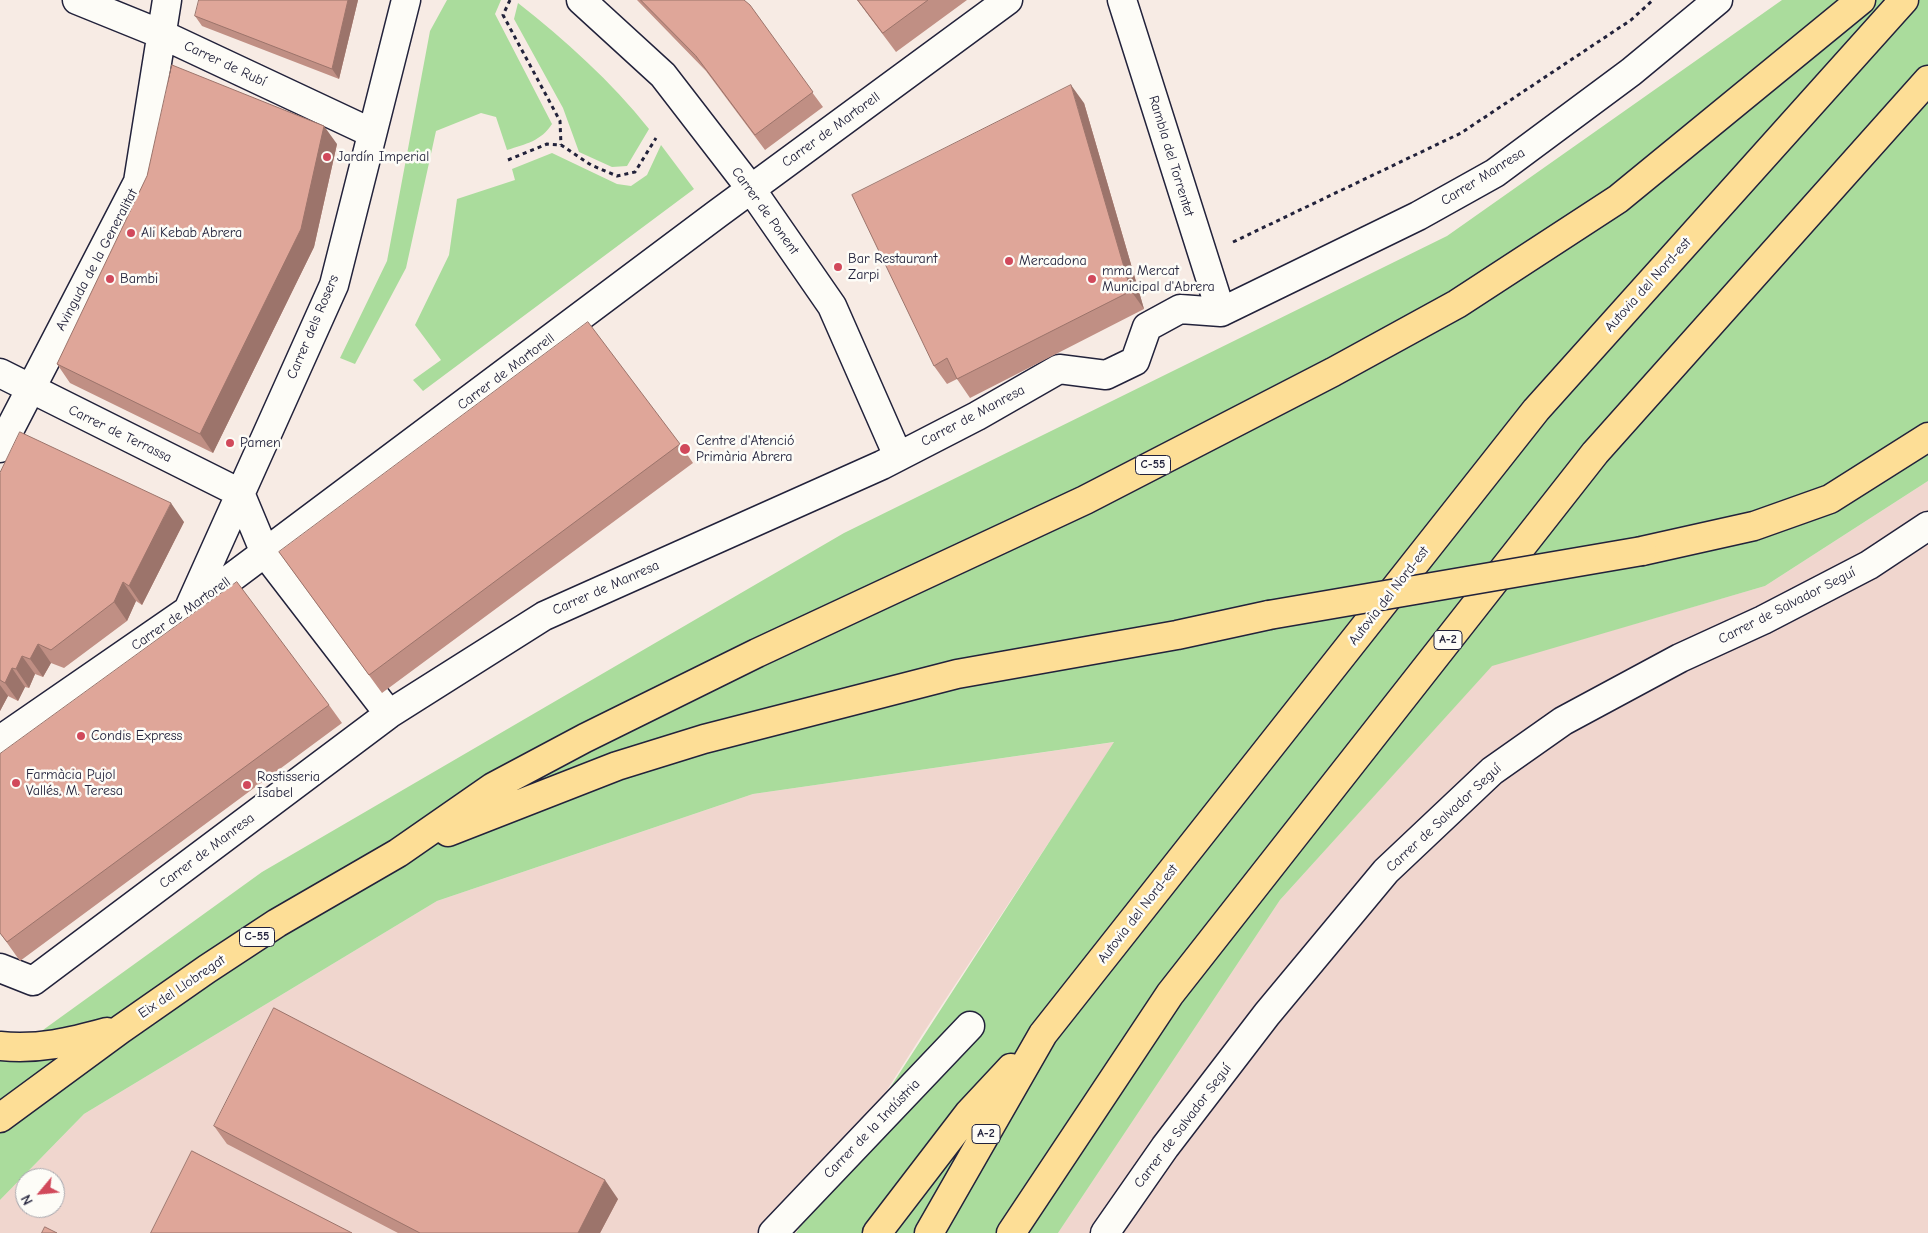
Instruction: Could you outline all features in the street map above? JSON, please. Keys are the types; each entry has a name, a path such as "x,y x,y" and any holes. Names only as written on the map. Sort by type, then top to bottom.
{"highway":[{"name":"C-55","path":"398,853 493,787 585,738 757,653 1085,500 1333,372 1457,304 1618,199 1861,0"},
{"name":"Autovia del Nord-est","path":"929,1233 1043,1034 1536,410 1904,0"},
{"name":"A-2","path":"1011,1233 1170,994 1595,453 1928,80"},
{"path":"398,853 516,804 617,766 704,739 957,674 1177,635 1269,615 1642,550 1754,526 1830,499 1928,437"},
{"name":"Eix del Llobregat","path":"1,1118 121,1029 277,923 398,853"},
{"path":"0,1046 22,1049 56,1046 121,1029"},
{"path":"877,1233 969,1114 1043,1034"}],"street":[{"name":"Carrer de Rubí","path":"76,0 161,34 372,133"},
{"name":"Avinguda de la Generalitat","path":"0,448 138,182 168,0"},
{"name":"Carrer dels Rosers","path":"187,612 334,285 406,0"},
{"name":"Carrer de Ponent","path":"581,0 663,75 751,189 832,306 898,456"},
{"name":"Carrer de Martorell","path":"0,740 187,612 751,189 1008,0"},
{"name":"Rambla del Torrentet","path":"1122,0 1221,312"},
{"name":"Carrer Manresa","path":"1221,312 1418,216 1495,173 1631,72 1718,0"},
{"name":"Carrer de Manresa","path":"0,968 33,981 389,714 544,616 898,456 977,416 1058,369 1106,375 1135,361 1147,327 1180,309 1221,312"},
{"name":"Carrer de Terrassa","path":"0,374 240,493"},
{"path":"240,493 265,554 389,714"},
{"name":"Carrer de Salvador Seguí","path":"1105,1233 1165,1147 1267,1014 1386,871 1492,771 1562,721 1680,658 1763,620 1869,565 1928,526"},
{"name":"Carrer de la Indústria","path":"773,1233 970,1026"}],"path":[{"path":"510,0 503,15 560,121 561,145"},
{"path":"1230,243 1461,133 1631,20 1653,0"},
{"path":"508,160 548,144 561,145 591,165 617,176 635,172 656,138"}],"shaded area":[{"path":"1928,481 1928,1233 1058,1233 1280,900 1492,665 1765,586"},
{"path":"1115,742 922,1035 796,1233 0,1233 0,1200 15,1185 15,1218 65,1218 65,1168 31,1168 84,1114 437,901 753,794"}],"green space":[{"path":"447,0 501,0 495,14 552,124 538,138 527,144 507,150 496,117 481,113 436,131 406,268 355,364 340,358 387,261 430,31"},
{"path":"1782,0 1928,0 1928,481 1765,586 1492,666 1280,900 1058,1233 796,1233 1114,742 753,794 437,901 84,1114 31,1168 15,1168 15,1185 0,1200 0,1061 262,872 844,533 1447,236"},
{"path":"518,3 587,62 619,94 649,129 627,166 612,167 579,152 563,108 514,19"},
{"path":"661,145 694,189 423,391 413,380 441,360 415,325 449,255 457,199 515,180 512,169 552,153 617,184 631,186 647,175"}],"building":[{"path":"199,0 348,0 332,69 195,16"},
{"path":"641,0 744,0 750,5 813,92 755,135 696,56"},
{"path":"858,0 928,0 883,33"},
{"path":"172,65 324,126 301,229 200,434 57,364 147,176"},
{"name":"Mercadona","path":"1071,85 1131,291 957,379 947,358 934,366 852,195"},
{"path":"588,322 680,444 369,675 279,552"},
{"path":"20,432 171,503 129,586 123,582 114,602 51,650 38,644 30,659 22,656 16,669 12,668 5,683 0,680 0,473"},
{"path":"237,582 329,705 7,942 0,933 0,754"},
{"path":"274,1008 605,1180 578,1233 420,1233 214,1126"},
{"path":"192,1151 352,1233 151,1233"},
{"path":"45,1227 57,1233 42,1233"}],"place":[{"name":"Jardín Imperial","path":"327,157"},
{"name":"Ali Kebab Abrera","path":"131,233"},
{"name":"Mercadona","path":"1009,261"},
{"name":"Bar Restaurant Zarpi","path":"838,267"},
{"name":"Bambi","path":"110,279"},
{"name":"mma Mercat Municipal d'Abrera","path":"1092,279"},
{"name":"Pamen","path":"230,443"},
{"name":"Centre d'Atenció Primària Abrera","path":"685,449"},
{"name":"Condis Express","path":"81,736"},
{"name":"Farmàcia Pujol Vallés, M. Teresa","path":"16,783"},
{"name":"Rostisseria Isabel","path":"247,785"}]}
